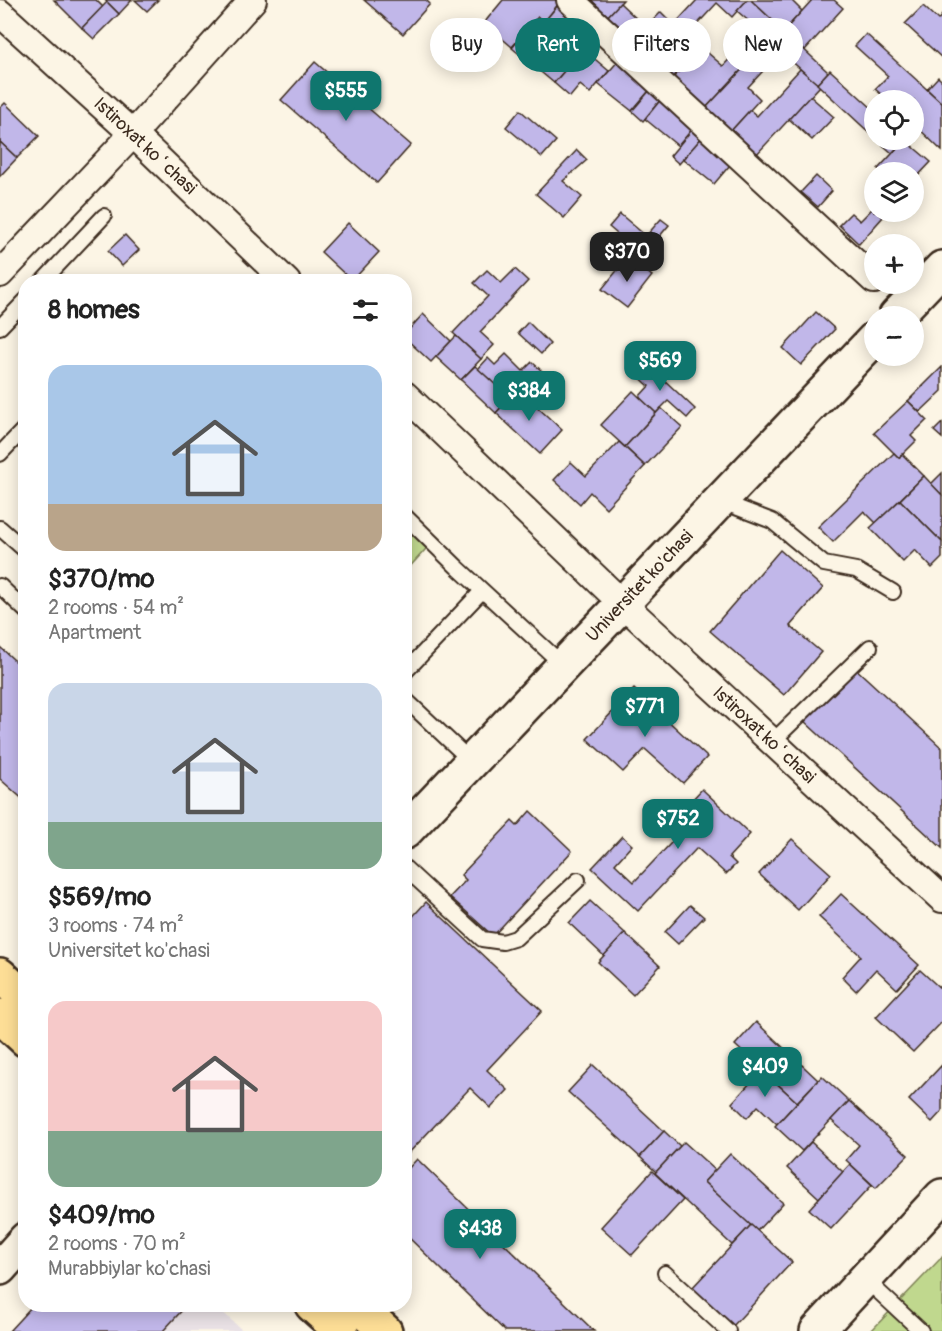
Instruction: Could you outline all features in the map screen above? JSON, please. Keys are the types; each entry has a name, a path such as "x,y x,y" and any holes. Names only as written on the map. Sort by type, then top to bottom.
{"main road":[{"path":"906,306 942,268"},
{"name":"Universitet ko'chasi","path":"412,825 864,350"},
{"path":"0,975 18,992"},
{"path":"0,1016 18,1033"},
{"path":"817,1331 942,1196"},
{"path":"0,1268 18,1248"},
{"path":"320,1312 341,1331"},
{"path":"365,1312 386,1331"}],"street":[{"path":"0,273 133,134 253,0"},
{"path":"570,0 864,271"},
{"name":"Istiroxat koʻchasi","path":"0,13 133,134 279,274"},
{"path":"886,294 895,306"},
{"name":"Istiroxat koʻchasi","path":"412,402 622,603 942,899"}],"lane":[{"path":"50,274 104,216"},
{"path":"0,327 18,308"},
{"path":"0,454 18,435"},
{"path":"720,501 772,520 825,564 856,570 893,592"},
{"path":"412,523 563,665"},
{"path":"0,528 18,544"},
{"path":"0,586 18,603"},
{"path":"412,665 482,591"},
{"path":"772,742 870,647"},
{"path":"412,706 471,762"},
{"path":"412,874 482,939 503,942 516,938 578,880"},
{"path":"665,1273 728,1331"},
{"path":"865,1279 921,1331"}],"shaded area":[{"path":"27,1312 223,1312 243,1331 9,1331"}],"green space":[{"path":"412,520 434,540 412,564"},
{"path":"942,1257 942,1331 871,1331"}],"building":[{"path":"54,0 96,0 103,7 82,28"},
{"path":"105,0 132,0 119,14"},
{"path":"135,0 158,0 147,11"},
{"path":"364,0 426,0 430,4 403,34"},
{"path":"503,0 557,0 560,2 547,18 515,18 515,44 512,47 503,39 503,18 488,18"},
{"path":"591,0 623,0 608,16"},
{"path":"697,0 747,0 732,17 717,3 703,18 680,18"},
{"path":"747,0 751,0 770,18 745,18 737,11"},
{"path":"791,0 802,11 796,18 770,18 752,1"},
{"path":"812,0 834,0 843,8 805,50 803,48 803,18 796,18"},
{"path":"107,2 119,14 94,39 82,28"},
{"path":"620,3 636,18 612,20 608,16"},
{"path":"558,5 573,18 547,18"},
{"path":"923,6 938,20 942,15 942,58 905,24"},
{"path":"661,12 667,18 655,18"},
{"path":"866,34 942,103 942,151 924,134 924,90 876,90 888,76 855,46"},
{"path":"803,49 828,72 817,84 803,71"},
{"path":"711,56 723,66 723,72 740,72 705,109 672,79 678,72 711,72"},
{"path":"315,62 411,145 377,183 281,100"},
{"path":"600,63 609,71 590,93 580,85 570,97 554,83 563,72 600,72"},
{"path":"612,68 612,72 636,72 653,86 632,111 598,84"},
{"path":"830,70 864,101 864,128 817,84"},
{"path":"541,72 563,72 554,83"},
{"path":"664,72 678,72 672,79"},
{"path":"740,72 762,72 748,87 760,99 730,132 705,109"},
{"path":"797,72 803,72 820,86 755,156 730,132 750,110 757,116"},
{"path":"938,77 942,81 942,103 927,89"},
{"path":"651,89 662,98 643,121 632,111"},
{"path":"810,96 834,117 812,140 789,119"},
{"path":"662,98 695,126 678,146 645,119"},
{"path":"5,103 39,136 17,158 0,142 0,108"},
{"path":"520,110 556,141 542,157 506,127"},
{"path":"695,126 705,134 679,164 670,156"},
{"path":"705,134 735,159 714,184 683,159"},
{"path":"0,142 17,158 0,176"},
{"path":"577,150 587,160 563,181 582,197 564,218 536,194"},
{"path":"896,150 917,150 931,162 924,169 924,162 885,162"},
{"path":"816,176 832,191 818,207 801,192"},
{"path":"851,213 860,221 864,217 864,222 879,222 868,234 864,234 864,238 859,244 839,225"},
{"path":"620,214 646,236 661,219 669,225 643,256 609,227"},
{"path":"348,223 379,252 359,274 345,274 321,252"},
{"path":"125,235 139,250 122,266 108,251"},
{"path":"628,257 652,276 627,308 602,289"},
{"path":"515,269 528,281 480,332 494,345 481,359 453,333 488,296 474,283 487,270 501,283"},
{"path":"816,312 835,329 801,365 783,348"},
{"path":"423,314 451,341 431,362 412,344 412,326"},
{"path":"528,322 550,344 541,354 518,333"},
{"path":"456,336 481,359 461,380 436,357"},
{"path":"506,354 523,371 532,362 543,372 540,376 553,388 536,406 518,389 510,398 478,369 488,358 495,365"},
{"path":"643,360 695,409 687,418 668,401 656,413 639,397 649,386 633,371"},
{"path":"475,366 510,398 496,413 461,380"},
{"path":"942,367 942,391 920,412 908,401"},
{"path":"518,389 562,430 540,454 496,413"},
{"path":"633,391 656,413 625,447 601,425"},
{"path":"908,401 927,420 911,436 916,441 899,458 874,433"},
{"path":"661,408 682,427 645,466 625,447"},
{"path":"942,423 942,438 934,431"},
{"path":"619,442 645,466 606,508 590,492 580,504 554,480 571,462 586,476"},
{"path":"894,453 899,458 902,454 924,476 876,523 864,511 833,542 818,527"},
{"path":"942,473 942,495 931,484"},
{"path":"924,476 942,495 942,542 900,500"},
{"path":"900,500 942,542 942,558 932,568 915,550 903,562 870,528"},
{"path":"780,550 823,588 790,626 821,652 784,695 710,631"},
{"path":"0,647 18,664 18,795 0,779"},
{"path":"854,667 942,748 942,848 804,721"},
{"path":"634,689 707,757 683,783 645,749 623,772 587,739"},
{"path":"702,789 750,834 729,857 736,864 726,874 697,848 638,911 592,868 622,836 632,845 615,864 634,882 690,823 679,814"},
{"path":"530,811 572,851 493,936 450,897 466,880 461,875 512,821 517,826"},
{"path":"792,839 831,874 798,910 759,874"},
{"path":"841,894 919,965 897,989 876,969 856,991 842,977 861,956 819,917"},
{"path":"590,901 625,933 604,956 569,923"},
{"path":"426,902 542,1011 487,1070 508,1090 491,1108 470,1088 412,1150 412,917"},
{"path":"690,905 704,917 678,944 665,932"},
{"path":"625,933 660,966 633,995 598,962"},
{"path":"920,970 942,990 942,1022 913,1052 876,1017"},
{"path":"756,1022 818,1080 797,1102 735,1045"},
{"path":"593,1065 664,1131 640,1157 568,1092"},
{"path":"942,1065 942,1111 932,1122 909,1100"},
{"path":"762,1070 797,1102 777,1124 758,1106 747,1118 732,1103"},
{"path":"822,1076 849,1101 802,1151 775,1126"},
{"path":"849,1101 908,1155 876,1188 846,1160 859,1145 831,1120"},
{"path":"664,1131 680,1146 656,1172 640,1157"},
{"path":"684,1142 715,1170 704,1182 751,1225 732,1245 655,1173"},
{"path":"811,1142 843,1172 819,1198 787,1168"},
{"path":"730,1154 783,1203 757,1231 704,1182"},
{"path":"417,1159 594,1331 505,1331 412,1241 412,1164"},
{"path":"850,1164 872,1185 831,1229 809,1209"},
{"path":"652,1171 683,1200 632,1255 601,1227"},
{"path":"751,1225 792,1262 733,1326 692,1288"},
{"path":"27,1312 181,1312 163,1331 9,1331"}]}
